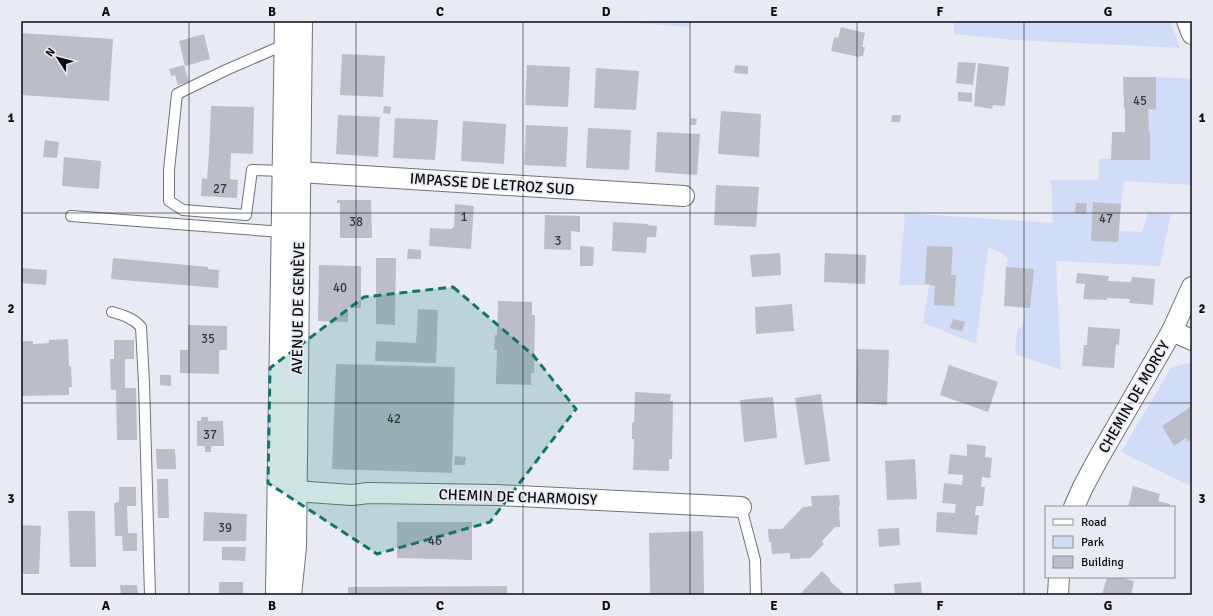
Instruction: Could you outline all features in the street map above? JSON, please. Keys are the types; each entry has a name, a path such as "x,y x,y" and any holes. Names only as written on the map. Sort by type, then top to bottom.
{"main road":[{"name":"AVENUE DE GENÈVE","path":"277,595 287,491 291,172 286,21"},
{"name":"AVENUE DE GENÈVE","path":"290,595 295,547 287,491 282,232 291,172 301,21"}],"street":[{"path":"1187,21 1192,34"},
{"name":"IMPASSE DE LETROZ SUD","path":"291,172 684,196"},
{"name":"CHEMIN DE MORCY","path":"1074,506 1098,459 1172,331 1192,287"},
{"path":"1172,331 1192,340"},
{"name":"CHEMIN DE CHARMOISY","path":"287,491 352,495 368,493 497,495 741,507"},
{"path":"1058,595 1059,578"}],"lane":[{"path":"286,44 226,70 177,94 169,170 169,201 184,210 246,215 252,170 291,172"},
{"path":"71,216 282,232"},
{"path":"112,312 126,316 141,327 150,595"},
{"path":"741,507 755,560 756,595"}],"highlighted area":[{"path":"453,287 533,355 576,409 490,522 377,554 268,483 270,368 364,297"}],"green space":[{"path":"610,21 691,21 691,27"},
{"path":"954,21 1170,21 1180,48 1015,40 954,34"},
{"path":"1156,77 1192,79 1192,185 1124,181 1119,231 1142,232 1148,212 1171,214 1160,266 1056,261 1061,370 1015,354 1017,330 1023,326 1025,307 1006,267 1008,259 1000,252 988,248 976,344 923,323 929,285 899,285 905,213 1053,223 1051,180 1098,180 1099,159 1150,160 1148,109 1156,110"},
{"path":"1192,362 1192,487 1121,452 1171,368"}],"building":[{"path":"841,27 865,33 862,47 865,47 863,56 859,57 831,51 834,37 838,38"},
{"path":"21,33 113,39 109,101 21,95"},
{"path":"204,34 210,59 185,66 179,41"},
{"path":"342,54 385,56 383,97 340,95"},
{"path":"958,62 976,63 973,85 956,83"},
{"path":"978,63 1009,67 1005,106 993,105 992,109 974,106"},
{"path":"184,65 189,82 178,85 175,75 171,76 169,69"},
{"path":"527,65 570,67 568,107 525,105"},
{"path":"735,65 748,66 748,74 734,73"},
{"path":"596,68 639,71 636,110 594,108"},
{"path":"1123,77 1156,77 1156,110 1148,109 1150,160 1111,160 1112,132 1125,132"},
{"path":"958,92 972,93 972,102 958,101"},
{"path":"211,106 254,107 253,154 231,153 230,179 238,180 237,198 201,196 202,178 207,179"},
{"path":"384,106 391,107 390,114 383,113"},
{"path":"721,111 761,114 759,157 718,154"},
{"path":"338,115 380,117 378,157 336,154"},
{"path":"892,115 901,115 900,122 891,122"},
{"path":"395,118 438,120 435,160 393,158"},
{"path":"691,118 697,119 696,125 690,125"},
{"path":"463,121 506,124 504,164 461,161"},
{"path":"526,125 568,127 566,167 524,165"},
{"path":"588,128 631,130 629,170 586,168"},
{"path":"657,132 700,134 697,175 655,172"},
{"path":"45,140 59,142 57,158 43,157"},
{"path":"64,157 101,161 99,189 62,186"},
{"path":"716,185 759,187 756,227 714,225"},
{"path":"337,200 371,200 372,238 340,238 340,203 337,203"},
{"path":"1093,202 1121,204 1118,242 1091,241"},
{"path":"1076,203 1087,203 1086,214 1075,213"},
{"path":"455,204 474,206 471,249 429,246 430,228 451,229 454,227"},
{"path":"545,215 580,216 580,232 571,231 571,250 544,249"},
{"path":"613,222 657,226 656,237 647,237 646,253 612,251"},
{"path":"580,246 594,247 593,266 580,266"},
{"path":"927,246 953,247 951,275 956,275 954,306 934,305 935,286 925,284"},
{"path":"408,249 421,250 421,259 407,259"},
{"path":"780,253 781,275 752,277 750,255"},
{"path":"825,253 866,255 865,284 824,282"},
{"path":"113,258 208,267 208,269 219,270 218,288 111,279"},
{"path":"376,258 396,258 395,325 376,324"},
{"path":"319,265 361,266 361,308 348,308 348,322 318,321"},
{"path":"1006,267 1034,269 1030,308 1004,306"},
{"path":"22,268 47,270 46,285 21,283"},
{"path":"1077,273 1109,276 1108,281 1131,282 1132,277 1155,279 1153,305 1129,303 1130,299 1083,299 1085,284 1076,283"},
{"path":"498,301 532,302 532,315 535,315 534,373 531,373 531,385 496,384 497,350 494,350 495,335 497,335"},
{"path":"792,304 794,331 756,334 755,307"},
{"path":"418,309 438,310 436,363 375,361 376,341 416,343"},
{"path":"953,319 965,322 962,331 950,328"},
{"path":"188,325 227,326 227,350 219,350 219,374 180,373 180,350 188,350"},
{"path":"1088,327 1120,329 1119,345 1116,344 1114,368 1082,366 1084,345 1087,345"},
{"path":"68,339 69,366 71,367 72,387 69,387 69,395 21,396 21,341 33,341 33,344 49,343 49,340"},
{"path":"114,340 134,340 134,359 125,359 125,388 136,388 137,440 117,440 116,390 111,390 110,359 114,359"},
{"path":"857,349 889,350 887,405 856,403"},
{"path":"336,364 455,367 452,473 332,469"},
{"path":"949,365 998,382 988,412 940,395"},
{"path":"160,375 171,375 171,386 160,385"},
{"path":"635,392 671,394 670,401 673,401 672,459 669,459 669,471 633,470 634,439 632,439 632,423 634,422"},
{"path":"821,394 830,461 805,465 795,398"},
{"path":"773,397 777,438 744,442 740,400"},
{"path":"1192,406 1192,439 1188,442 1186,438 1174,446 1162,426"},
{"path":"201,417 208,417 208,421 223,421 224,446 211,446 211,452 205,452 205,446 197,446 197,421 201,421"},
{"path":"967,444 986,446 985,457 992,458 990,478 982,477 981,487 985,487 983,506 976,506 975,515 979,515 977,535 936,532 937,512 955,513 956,504 942,503 944,483 962,485 963,475 948,474 950,454 967,456"},
{"path":"156,449 175,449 176,469 157,469"},
{"path":"455,456 466,457 465,465 454,465"},
{"path":"915,459 917,499 887,500 885,461"},
{"path":"157,479 168,479 169,518 158,518"},
{"path":"1133,486 1160,494 1158,501 1170,504 1169,506 1128,506"},
{"path":"119,487 136,487 136,506 127,506 128,533 137,533 137,551 123,551 122,536 115,536 114,503 119,502"},
{"path":"839,495 840,527 835,527 822,541 824,544 810,558 790,559 790,553 772,554 768,529 782,529 803,507 812,506 811,496"},
{"path":"68,511 95,511 96,567 70,567"},
{"path":"204,512 247,514 246,541 203,541"},
{"path":"397,522 472,522 472,560 397,558"},
{"path":"21,525 41,526 39,574 21,574"},
{"path":"899,528 900,545 879,547 878,529"},
{"path":"703,531 704,595 650,595 649,533"},
{"path":"222,547 246,547 245,561 222,560"},
{"path":"822,571 844,594 843,595 804,595 801,593"},
{"path":"1107,578 1122,578 1134,581 1131,595 1102,595"},
{"path":"219,582 243,582 243,595 219,595"},
{"path":"921,582 922,595 895,595 894,584"},
{"path":"120,585 137,585 138,595 121,595"},
{"path":"507,586 507,595 348,595 348,587"}]}
